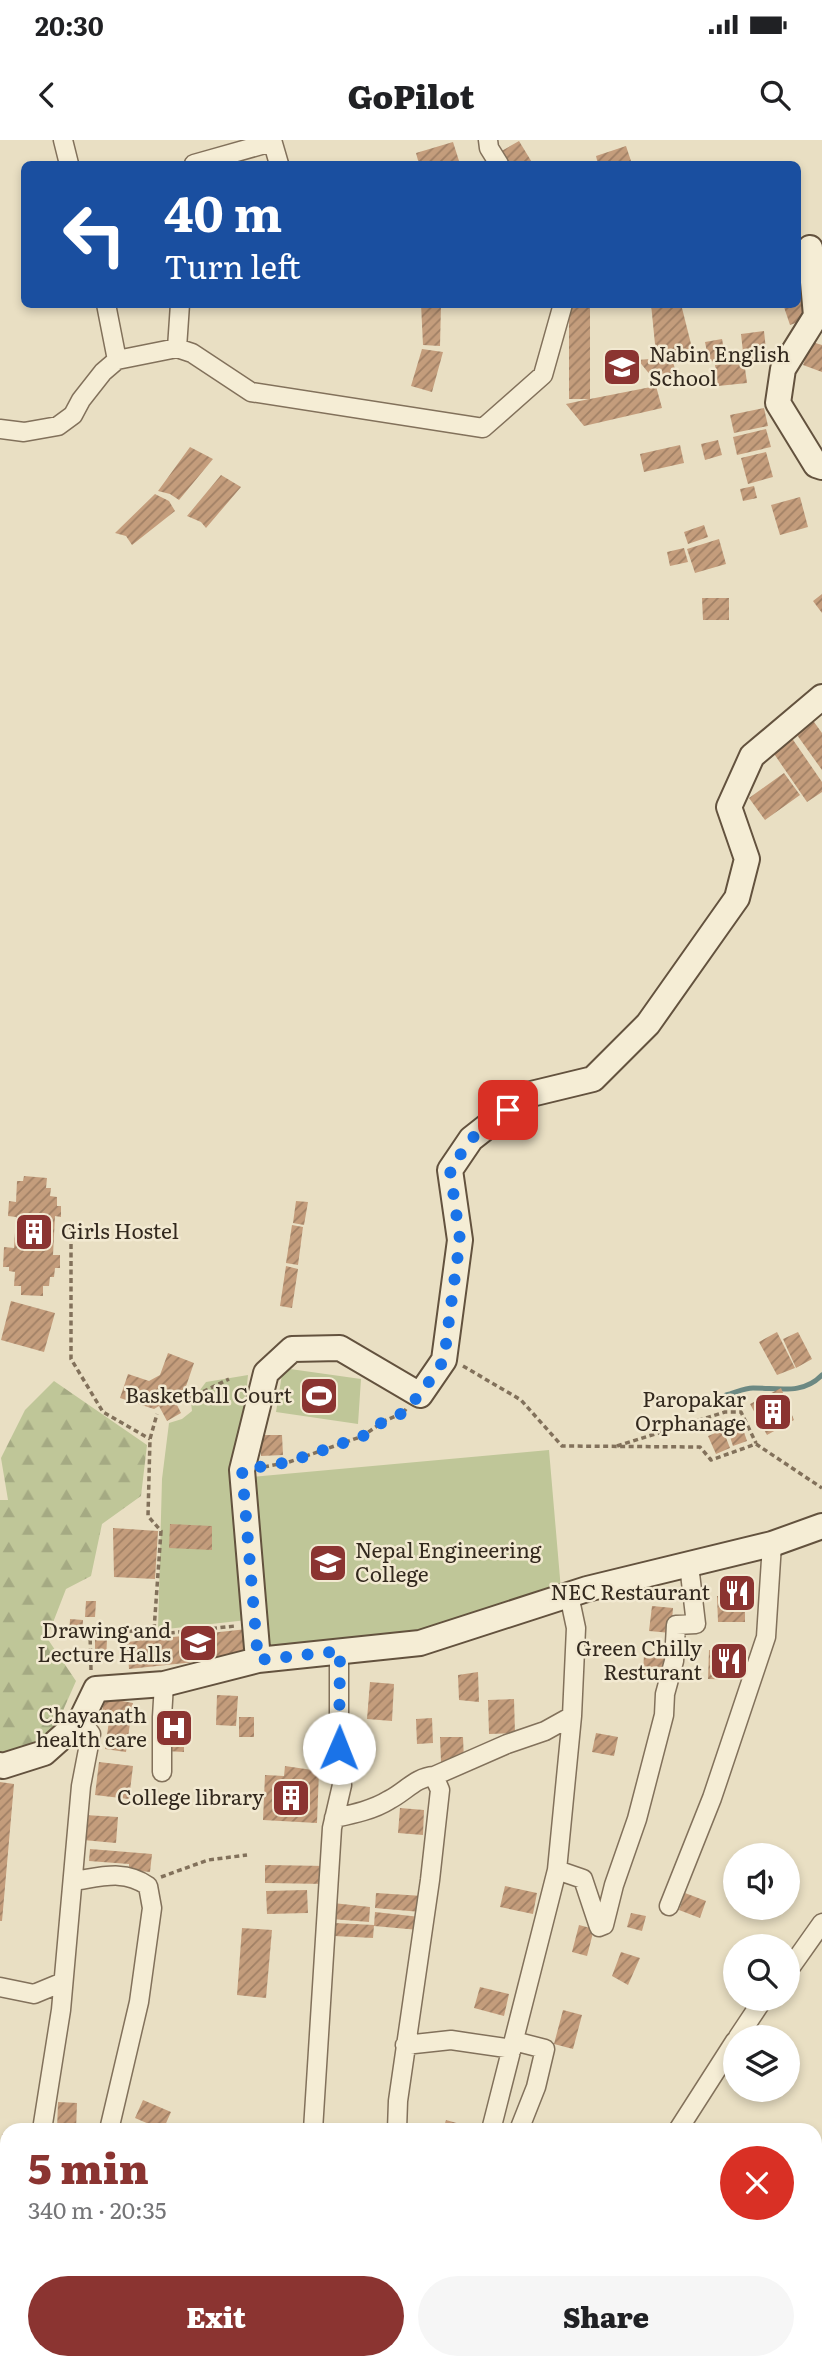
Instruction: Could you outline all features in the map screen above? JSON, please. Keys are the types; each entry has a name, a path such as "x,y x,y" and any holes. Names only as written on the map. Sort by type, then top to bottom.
{"street":[{"path":"63,140 68,161"},
{"path":"488,140 489,148 497,161"},
{"path":"204,161 272,141 278,161"},
{"path":"810,244 816,316 783,369 778,403 816,465 822,467"},
{"path":"107,308 117,360"},
{"path":"177,348 180,308"},
{"path":"0,429 24,432 58,426 73,415 103,372 117,360 177,348 192,354 251,392 483,428 543,375 563,308"},
{"path":"258,1660 242,1470 266,1373 292,1349 340,1348 420,1395 444,1360 460,1240 450,1170 471,1139 527,1095 593,1079 648,1024 737,898 747,859 729,807 752,756 822,697"},
{"path":"0,1765 44,1753 81,1720 96,1689 164,1684 258,1660 420,1643 569,1595 772,1544 822,1526"},
{"path":"669,1906 712,1798 766,1637 772,1544"},
{"path":"557,1870 583,1879 599,1927 604,1925 614,1885 638,1819 664,1715 665,1694 674,1661 676,1625 696,1624 689,1565"},
{"path":"493,2123 557,1870 572,1716 576,1628 569,1595"},
{"path":"313,2123 334,1818 342,1785 339,1748 340,1651"},
{"path":"162,1772 164,1684"},
{"path":"334,1818 361,1812 388,1801 424,1777 434,1776 496,1748 545,1731 572,1716"},
{"path":"43,2123 61,2010 81,1786 91,1734 81,1720"},
{"path":"397,2123 405,2045 437,1823 440,1790 434,1776"},
{"path":"74,1881 118,1874 136,1878 148,1886 152,1908 139,2002 111,2123"},
{"path":"800,1954 822,1923"},
{"path":"0,1987 34,1994 63,1982"},
{"path":"405,2045 452,2040 545,2049 536,2087 522,2123"},
{"path":"682,2123 723,2059"}],"path":[{"path":"71,1227 71,1359 103,1412 150,1439"},
{"path":"444,1360 460,1365 521,1400 562,1446 700,1447 711,1460 756,1444"},
{"path":"188,1399 229,1379"},
{"path":"242,1470 289,1462 363,1436 384,1421 403,1413 420,1395"},
{"path":"612,1448 725,1412 741,1412 756,1444 822,1488"},
{"path":"154,1630 161,1531 148,1516 150,1439 157,1414"},
{"path":"96,1689 89,1664 90,1633 154,1630 160,1634 254,1624"},
{"path":"148,1886 162,1876 208,1860 247,1856"}],"green space":[{"name":"Basketball Court","path":"283,1368 361,1379 358,1424 276,1412"},
{"path":"248,1375 245,1405 233,1451 247,1620 158,1630 162,1479 169,1423 182,1419 192,1411 191,1402 206,1382"},
{"path":"54,1381 147,1445 141,1496 102,1524 91,1576 66,1589 47,1638 76,1681 50,1740 0,1763 0,1500 8,1500 1,1458 25,1410"},
{"path":"549,1450 561,1590 369,1644 264,1647 251,1477"}],"building":[{"path":"519,141 531,161 503,161 498,153"},
{"path":"453,142 459,161 418,161 416,153"},
{"path":"626,146 631,161 597,161 596,156"},
{"path":"801,293 810,318 790,325 784,308 801,308"},
{"path":"421,308 441,308 440,346 423,345"},
{"path":"569,308 590,308 590,399 656,386 662,408 584,426 566,404 589,399 569,399"},
{"path":"651,308 682,308 692,348 656,354"},
{"path":"764,331 767,359 744,361 741,334"},
{"path":"722,339 726,359 709,362 705,342"},
{"path":"812,342 822,345 822,372 803,365"},
{"path":"422,349 443,352 432,392 411,386"},
{"path":"672,357 677,378 656,382 638,360"},
{"path":"744,361 747,383 718,386 715,365"},
{"path":"764,408 768,426 734,433 730,415"},
{"path":"766,429 771,447 737,455 733,437"},
{"path":"718,440 722,455 705,460 701,444"},
{"path":"680,445 684,463 644,472 640,454"},
{"path":"190,447 213,459 179,500 158,491"},
{"path":"766,452 773,477 748,484 741,458"},
{"path":"221,475 241,487 206,528 201,522 187,516"},
{"path":"754,486 757,498 743,501 740,489"},
{"path":"155,494 169,501 175,511 132,545 126,536 115,533"},
{"path":"800,497 808,527 780,535 771,505"},
{"path":"704,525 708,537 688,544 684,532"},
{"path":"719,539 726,564 695,573 687,549"},
{"path":"684,548 688,562 670,566 667,552"},
{"path":"822,594 822,613 813,601"},
{"path":"702,598 729,598 729,620 703,620"},
{"path":"809,715 822,733 822,770 792,728"},
{"path":"787,731 822,782 822,792 807,802 768,745"},
{"path":"784,773 800,795 765,820 749,798"},
{"name":"Girls Hostel","path":"24,1176 47,1178 46,1188 51,1188 50,1196 57,1197 57,1206 61,1206 61,1217 55,1216 53,1255 60,1255 60,1268 55,1268 49,1286 43,1286 43,1296 21,1295 21,1286 14,1286 15,1272 9,1271 9,1267 3,1267 4,1247 14,1248 16,1217 8,1216 9,1201 16,1202 17,1181 23,1181"},
{"path":"296,1201 308,1202 304,1225 293,1223"},
{"path":"292,1225 303,1227 298,1265 286,1263"},
{"path":"286,1266 298,1269 292,1308 280,1306"},
{"path":"11,1301 55,1313 44,1352 1,1340"},
{"path":"777,1332 795,1368 777,1375 759,1342"},
{"path":"798,1332 812,1359 796,1368 783,1339"},
{"path":"168,1353 194,1363 183,1395 174,1399 181,1413 167,1421 159,1406 154,1409 120,1398 128,1374 149,1381 160,1375"},
{"name":"Paropakar Orphanage","path":"781,1388 794,1420 767,1435 750,1404"},
{"path":"741,1423 747,1441 733,1446 727,1428"},
{"path":"723,1430 730,1448 716,1454 708,1436"},
{"path":"260,1435 282,1435 283,1455 261,1456"},
{"path":"170,1524 212,1526 212,1550 169,1548"},
{"path":"113,1528 158,1531 155,1579 114,1577"},
{"path":"745,1595 745,1622 718,1622 717,1596"},
{"path":"86,1601 96,1601 95,1617 85,1617"},
{"path":"652,1606 673,1608 671,1633 649,1631"},
{"path":"70,1619 83,1620 82,1639 69,1638"},
{"path":"247,1629 250,1656 129,1669 127,1642"},
{"path":"113,1632 128,1633 128,1639 113,1638"},
{"path":"95,1639 107,1640 106,1659 95,1659"},
{"path":"709,1650 742,1651 741,1680 708,1679"},
{"path":"644,1654 670,1655 669,1675 643,1675"},
{"path":"478,1672 479,1702 459,1700 458,1675"},
{"path":"370,1682 394,1684 392,1721 367,1719"},
{"path":"217,1695 238,1696 236,1726 216,1725"},
{"path":"105,1698 133,1703 129,1721 101,1716"},
{"path":"514,1699 515,1733 489,1734 488,1700"},
{"path":"239,1717 254,1717 254,1737 239,1737"},
{"path":"432,1718 433,1743 417,1744 416,1719"},
{"path":"166,1719 184,1720 184,1752 165,1751"},
{"path":"109,1721 130,1723 126,1752 105,1749"},
{"path":"596,1733 618,1737 614,1756 592,1752"},
{"path":"440,1737 463,1737 464,1761 441,1762"},
{"path":"99,1762 133,1766 129,1799 95,1795"},
{"name":"College library","path":"285,1766 319,1771 317,1823 263,1820 265,1775 284,1776"},
{"path":"0,1782 14,1784 2,1921 0,1921"},
{"path":"400,1808 424,1810 423,1835 398,1833"},
{"path":"85,1815 118,1817 116,1843 83,1840"},
{"path":"90,1849 152,1854 150,1872 129,1870 129,1864 89,1861"},
{"path":"265,1865 327,1866 327,1884 265,1883"},
{"path":"505,1886 537,1893 533,1914 500,1907"},
{"path":"307,1890 308,1913 267,1914 266,1891"},
{"path":"376,1893 423,1896 421,1912 375,1908"},
{"path":"685,1893 706,1901 700,1918 679,1910"},
{"path":"333,1903 370,1907 369,1922 332,1919"},
{"path":"375,1912 420,1917 419,1930 374,1926"},
{"path":"631,1913 646,1916 642,1931 627,1927"},
{"path":"334,1923 374,1925 373,1938 334,1936"},
{"path":"579,1925 594,1929 587,1956 572,1952"},
{"path":"242,1928 272,1930 266,1998 237,1995"},
{"path":"621,1952 640,1958 628,1985 612,1976"},
{"path":"480,1987 509,1994 504,2016 474,2008"},
{"path":"563,2010 582,2015 573,2049 554,2044"},
{"path":"143,2100 171,2112 166,2123 147,2123 135,2118"},
{"path":"58,2102 77,2103 76,2123 57,2123"}],"waterway":[{"path":"726,1395 750,1388 799,1388 822,1375"}],"place":[{"name":"Nabin English School","path":"622,367"},
{"name":"Girls Hostel","path":"34,1232"},
{"name":"Basketball Court","path":"319,1396"},
{"name":"Paropakar Orphanage","path":"773,1412"},
{"name":"Nepal Engineering College","path":"328,1563"},
{"name":"NEC Restaurant","path":"737,1593"},
{"name":"Drawing and Lecture Halls","path":"198,1643"},
{"name":"Green Chilly Resturant","path":"729,1661"},
{"name":"Chayanath health care","path":"174,1728"},
{"name":"College library","path":"291,1798"}],"route":[{"path":"339,1748 340,1651 258,1660 242,1470 289,1462 335,1448 363,1436 384,1421 403,1413 420,1395 444,1360 460,1240 450,1170 471,1139 508,1110"}]}
